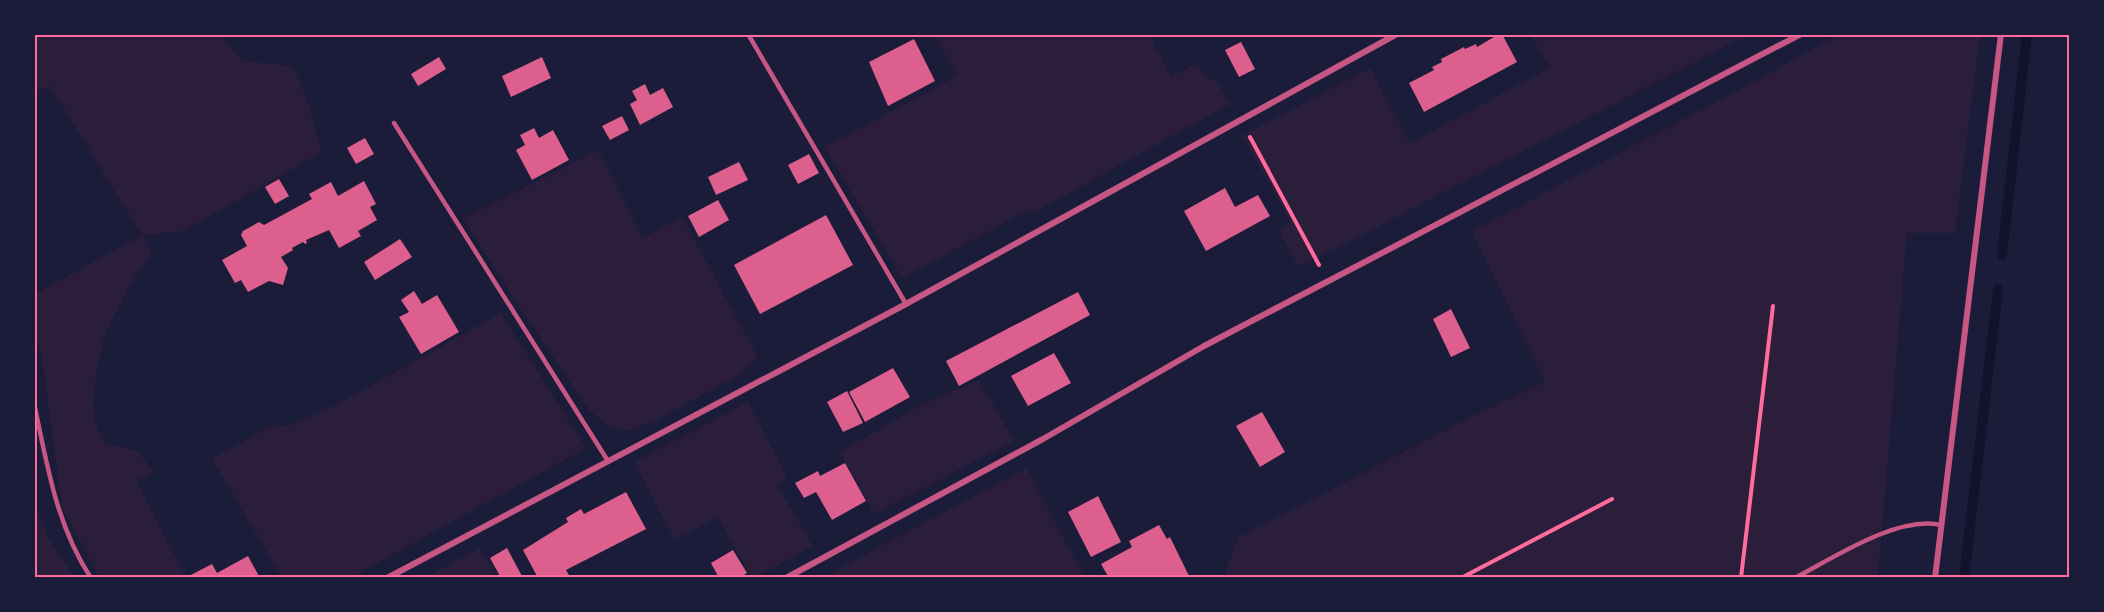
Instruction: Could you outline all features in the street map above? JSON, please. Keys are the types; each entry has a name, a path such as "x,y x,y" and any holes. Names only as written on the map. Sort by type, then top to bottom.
{"street":[{"path":"387,578 906,304 1397,34"},
{"path":"786,578 1043,439 1204,346 1801,34"},
{"path":"1935,578 2001,34"}],"lane":[{"path":"748,34 906,304"},
{"path":"394,123 608,461"},
{"path":"34,403 52,487 63,523 80,560 92,578"},
{"path":"1795,578 1882,533 1929,522 1941,525"}],"path":[{"path":"1241,121 1328,282"},
{"path":"1741,578 1773,306"},
{"path":"1461,578 1612,499"}],"shaded area":[{"path":"34,35 221,35 230,48 245,60 293,68 307,99 322,152 184,231 143,235 150,250 149,257 131,283 105,333 97,368 93,402 95,423 105,443 138,451 154,472 136,481 186,577 99,577 62,507 41,351 35,339 35,294 142,235 50,86 35,92"},
{"path":"935,35 1149,35 1171,77 1197,63 1208,81 1214,77 1230,104 1037,211 1021,214 902,278 825,147 957,76"},
{"path":"1531,35 1747,35 1337,248 1298,266 1279,230 1291,222 1242,136 1370,68 1410,143 1550,68"},
{"path":"1838,35 1980,35 1955,233 1907,233 1878,577 1223,578 1238,538 1477,414 1545,382 1472,231"},
{"path":"598,150 642,238 682,217 758,357 734,378 660,418 632,430 611,428 590,411 463,219"},
{"path":"501,313 586,448 352,577 282,577 212,459 267,428 290,425 340,403"},
{"path":"979,380 1014,441 874,514 840,452 919,406"},
{"path":"748,402 787,477 777,485 813,546 754,578 751,577 718,517 675,540 634,462"},
{"path":"1027,468 1084,577 823,577"},
{"path":"34,500 49,539 75,577 35,577"},
{"path":"480,548 497,577 426,577"}],"building":[{"path":"1502,34 1517,62 1424,112 1409,83 1434,70 1432,67 1442,62 1441,59 1464,47 1465,49 1476,44 1477,47"},
{"path":"914,39 935,81 888,106 869,62"},
{"path":"1241,42 1255,69 1239,77 1225,50"},
{"path":"439,57 446,69 418,86 411,74"},
{"path":"542,57 551,78 511,97 502,76"},
{"path":"645,84 650,95 663,88 673,107 640,125 630,104 637,100 632,91"},
{"path":"622,116 629,130 610,140 602,126"},
{"path":"534,128 539,138 553,130 569,160 532,180 516,150 525,145 520,135"},
{"path":"365,138 374,154 356,164 347,148"},
{"path":"809,154 819,173 798,184 788,165"},
{"path":"739,162 748,180 716,195 708,177"},
{"path":"279,179 289,196 275,204 265,187"},
{"path":"364,181 376,204 370,207 377,220 358,231 361,236 339,248 329,230 306,240 305,244 303,242 292,248 293,250 281,257 288,268 283,285 269,281 248,292 241,280 235,283 222,260 247,246 241,235 243,231 259,222 264,225 312,199 309,194 331,182 338,196"},
{"path":"1225,188 1235,207 1258,195 1270,216 1206,251 1184,211"},
{"path":"718,200 729,220 699,237 688,216"},
{"path":"826,215 853,265 760,314 734,265"},
{"path":"400,239 412,257 375,280 364,262"},
{"path":"414,291 422,304 437,295 459,332 421,354 399,317 409,312 401,300"},
{"path":"1078,292 1090,315 959,386 946,361"},
{"path":"1451,309 1470,348 1451,357 1433,319"},
{"path":"1054,353 1071,383 1028,406 1011,376"},
{"path":"893,368 910,397 865,422 849,392"},
{"path":"847,391 863,423 843,432 827,402"},
{"path":"1262,412 1285,452 1260,467 1236,426"},
{"path":"845,463 866,501 832,520 816,492 804,498 795,483 818,471 820,476"},
{"path":"626,492 646,529 566,570 569,578 556,576 538,578 523,550 568,522 566,518 581,509 584,514"},
{"path":"1098,496 1121,542 1091,557 1068,512"},
{"path":"1159,525 1167,539 1170,537 1190,578 1109,578 1101,564 1132,547 1129,541"},
{"path":"507,548 523,578 501,578 490,558"},
{"path":"733,550 747,573 739,578 719,578 711,563"},
{"path":"248,556 260,578 185,578 212,564 217,573"}],"waterway":[{"path":"2002,255 2027,34"},
{"path":"1964,578 1998,289"}]}
